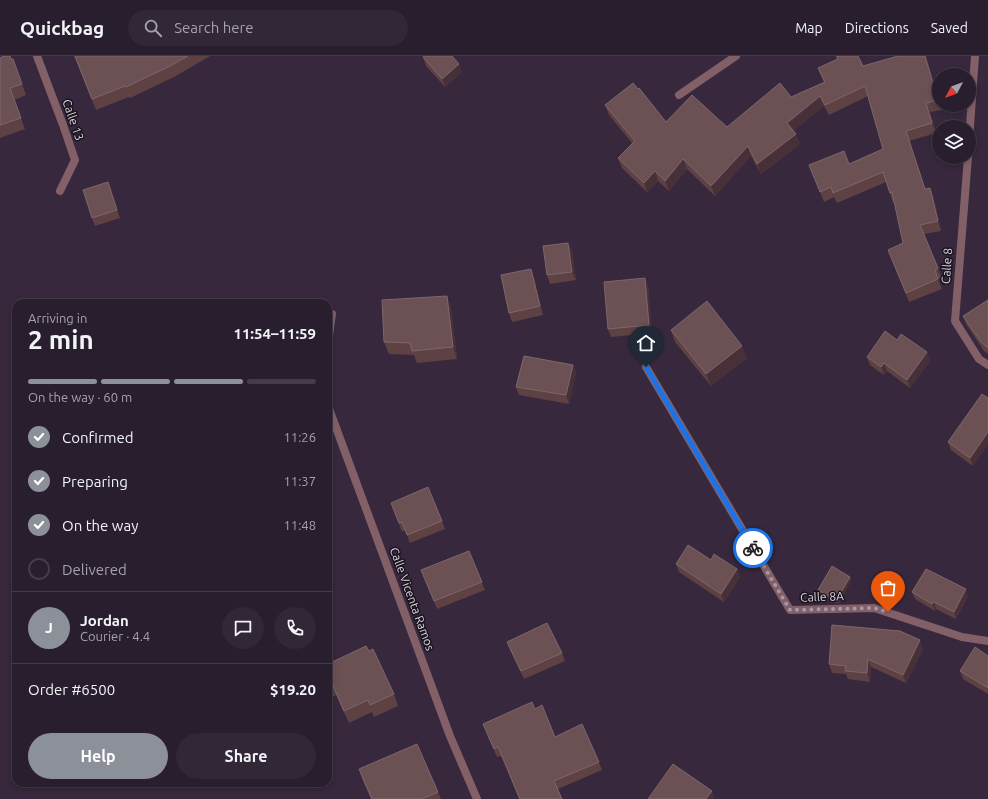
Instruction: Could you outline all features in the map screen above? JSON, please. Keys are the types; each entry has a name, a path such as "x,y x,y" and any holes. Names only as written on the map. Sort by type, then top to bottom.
{"street":[{"name":"Calle 13","path":"37,56 63,125 74,160 60,192"},
{"path":"678,95 736,56"},
{"path":"970,120 975,56"},
{"name":"Calle 8","path":"967,164 955,322 979,358 988,365"},
{"name":"Calle 8A","path":"646,367 790,610 874,608 962,637 988,641"},
{"name":"Calle Vicenta Ramos","path":"332,417 450,736 477,799"}],"building":[{"path":"10,56 11,59 13,59 22,84 10,88 21,118 0,125 0,58"},
{"path":"75,56 188,56 126,87 125,86 92,99"},
{"path":"452,56 459,64 442,79 423,57"},
{"path":"837,56 858,56 863,66 898,56 925,56 932,80 932,102 926,103 932,123 906,131 925,189 930,188 938,221 920,225 938,268 935,270 938,279 906,293 888,250 903,243 892,192 890,193 883,172 833,193 831,187 820,192 809,165 844,151 849,164 883,149 865,86 825,105 820,96 787,123 796,134 757,164 748,146 711,186 683,159 665,181 655,171 644,183 618,158 635,141 605,105 633,83 638,89 639,88 666,122 692,95 727,127 780,83 791,97 825,82 818,68 838,59"},
{"path":"108,182 117,210 92,218 83,190"},
{"path":"568,243 572,272 547,275 543,246"},
{"path":"531,269 540,306 509,313 501,275"},
{"path":"645,278 649,325 608,329 604,282"},
{"path":"447,296 453,347 412,351 410,343 384,342 382,300"},
{"path":"988,300 988,348 981,342 963,316"},
{"path":"707,301 742,346 706,374 671,330"},
{"path":"885,331 897,340 901,334 927,352 907,380 884,363 881,367 867,357"},
{"path":"524,356 573,365 566,395 516,387"},
{"path":"982,394 988,398 988,432 970,458 948,442"},
{"path":"428,487 442,521 407,535 402,522 399,523 391,503"},
{"path":"688,545 711,560 714,554 737,569 721,594 676,564"},
{"path":"469,551 482,582 434,601 421,570"},
{"path":"832,566 850,577 837,599 818,590"},
{"path":"926,569 966,589 954,612 934,602 932,604 912,592"},
{"path":"547,623 562,653 521,671 507,642"},
{"path":"832,625 900,631 920,640 903,675 868,659 867,673 845,671 846,666 829,664"},
{"path":"366,646 369,651 373,649 394,694 370,705 368,700 344,711 332,683 332,662"},
{"path":"975,647 988,656 988,688 960,671"},
{"path":"532,702 535,709 542,705 555,737 582,724 599,762 554,781 562,799 520,799 499,749 498,747 494,749 483,724"},
{"path":"417,744 438,792 422,799 372,799 359,769"},
{"path":"673,764 712,791 706,799 648,799"}],"way so far":[{"path":"753,548 790,610 874,608 888,612"}],"route":[{"path":"646,367 753,548"}]}
